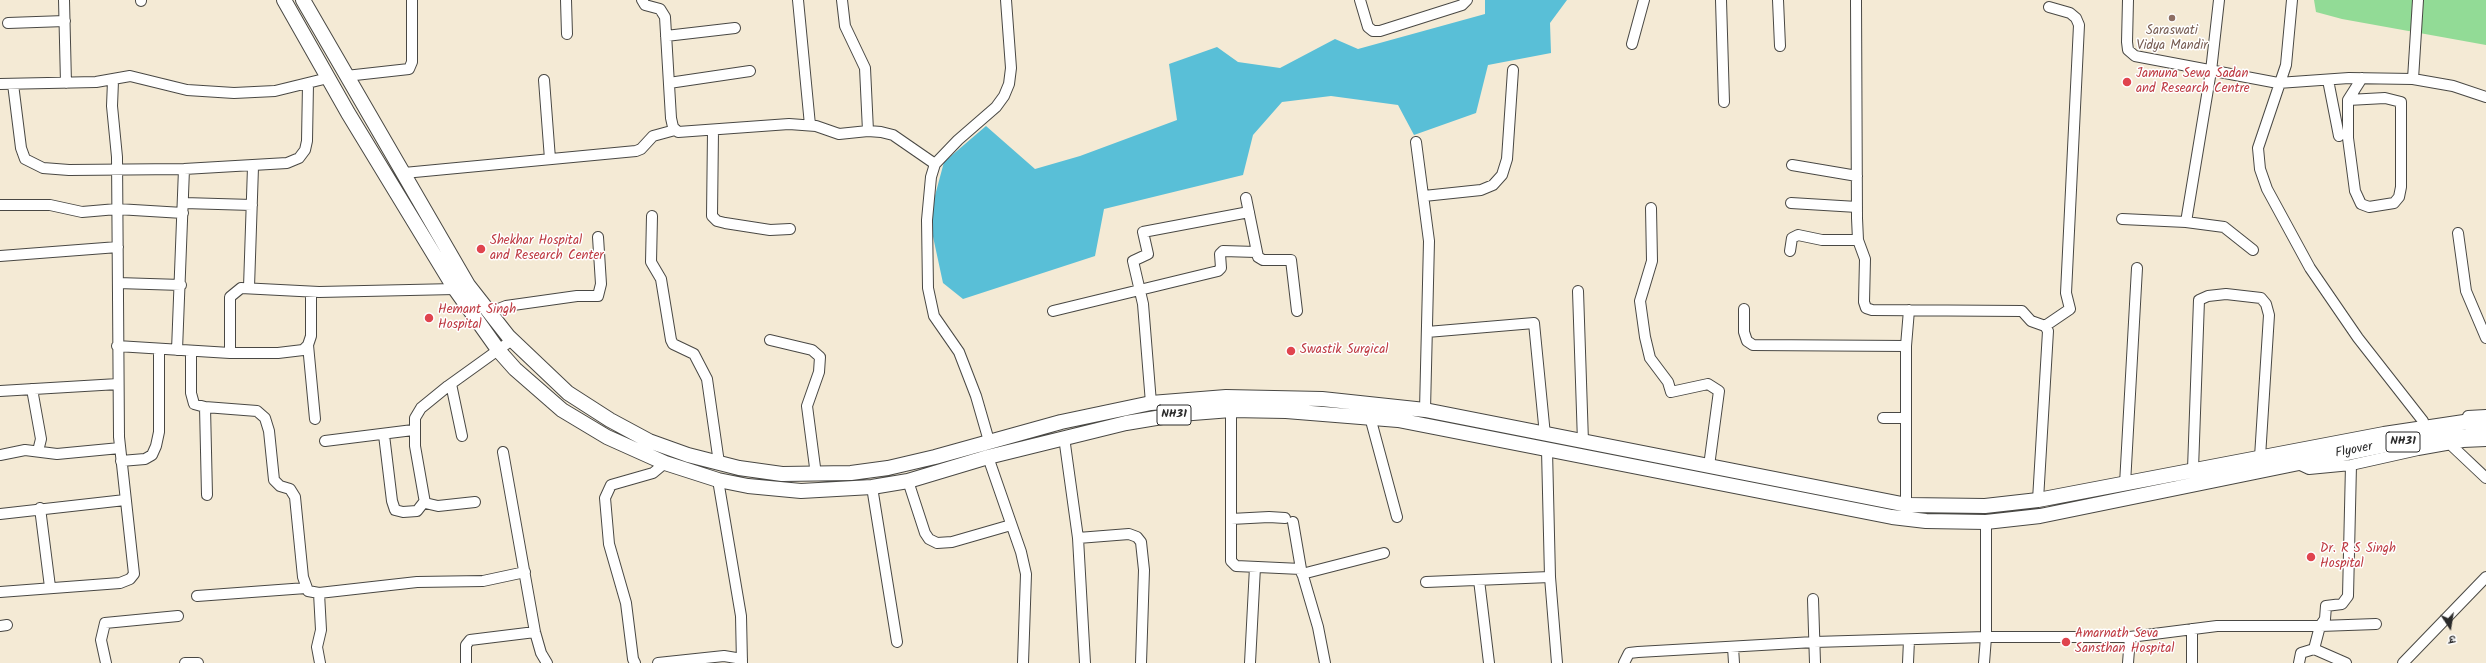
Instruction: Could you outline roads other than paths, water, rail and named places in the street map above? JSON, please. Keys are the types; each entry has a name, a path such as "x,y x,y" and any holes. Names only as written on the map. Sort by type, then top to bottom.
{"highway":[{"name":"NH31","path":"284,0 328,78 455,290 499,351 520,374 562,410 607,437 665,463 718,480 801,491 872,487 908,482 988,457 1064,437 1126,423 1180,414 1231,410 1286,411 1398,420 1547,450 1906,512 1986,522 2040,516 2297,456"},
{"name":"NH31","path":"303,0 468,285 488,313 512,340 568,393 610,420 649,441 719,463 782,474 816,475 888,468 1105,411 1151,403 1226,396 1322,399 1425,410 1545,435 1709,466 1906,512 2038,500 2260,457 2297,456"},
{"name":"Flyover","path":"2297,456 2436,426 2486,422"},
{"name":"Flyover","path":"2297,456 2486,434"}],"street":[{"path":"64,0 66,82"},
{"path":"346,76 409,69 412,62 412,0"},
{"path":"566,0 567,34"},
{"path":"642,0 645,5 663,12 666,36 670,118 675,130"},
{"path":"798,0 810,125"},
{"path":"842,0 845,26 865,68 868,131"},
{"path":"989,441 976,396 959,352 934,316 930,300 927,220 935,164 958,140 996,107 1004,96 1011,68 1006,0"},
{"path":"1360,0 1368,26 1373,31 1380,31 1462,5 1467,0"},
{"path":"1632,44 1644,0"},
{"path":"1721,0 1724,102"},
{"path":"1778,0 1780,46"},
{"path":"1856,0 1858,240 1865,259 1864,302 1866,308 1872,310 2022,311 2031,321 2045,326 2048,331 2038,500"},
{"path":"2128,0 2127,42 2128,50 2135,56 2278,83 2362,78 2412,79 2453,86 2486,97"},
{"path":"2186,222 2211,71 2219,0"},
{"path":"2292,0 2286,65 2278,83 2258,148 2260,169 2267,189 2310,268 2358,338 2423,421"},
{"path":"2412,79 2418,0"},
{"path":"2045,326 2070,309 2066,292 2079,25 2076,18 2070,13 2049,7"},
{"path":"8,23 65,21"},
{"path":"666,36 735,28"},
{"path":"1424,196 1481,190 1493,185 1502,175 1507,159 1513,70"},
{"path":"669,83 750,71"},
{"path":"0,84 113,81 130,76 187,90 234,93 275,91 328,78"},
{"path":"2348,100 2385,98 2401,102 2401,187 2399,197 2394,203 2369,208 2361,204 2355,191 2348,138 2348,100 2362,78"},
{"path":"544,80 550,159"},
{"path":"2328,80 2339,136"},
{"path":"0,592 50,587 120,583 130,579 134,567 120,448 117,346 117,168 112,96 113,81"},
{"path":"13,84 21,148 25,159 43,168 184,169 287,163 299,158 305,150 307,141 308,84"},
{"path":"404,173 636,151 641,149 653,136 675,130 686,133 789,124 810,125 839,134 868,131 893,135 935,164"},
{"path":"713,131 712,216 725,223 770,230 790,229"},
{"path":"1416,142 1429,241 1425,410"},
{"path":"1792,165 1857,176"},
{"path":"249,287 253,166"},
{"path":"176,350 181,285 184,169"},
{"path":"1246,198 1256,252 1263,260 1291,260 1297,311"},
{"path":"1791,203 1857,207"},
{"path":"0,205 50,205 82,212 252,205"},
{"path":"1651,208 1652,261 1640,301 1645,337 1650,358 1668,382 1671,392 1708,384 1719,391 1709,466"},
{"path":"1151,403 1141,290 1133,261 1148,254 1143,232 1249,212"},
{"path":"652,216 651,262 661,280 671,340 673,344 694,354 707,379 719,463"},
{"path":"2122,220 2186,222 2224,227 2253,250"},
{"path":"2458,233 2466,291 2486,338"},
{"path":"1790,251 1792,238 1798,235 1822,240 1858,240"},
{"path":"488,313 506,306 577,296 598,296 601,284 598,237"},
{"path":"0,256 118,247"},
{"path":"1053,311 1218,271 1221,268 1220,254 1223,251 1256,252"},
{"path":"2126,484 2137,268"},
{"path":"118,283 181,285"},
{"path":"230,353 230,297 234,292 249,287 311,292 455,290"},
{"path":"1578,291 1583,442"},
{"path":"311,292 311,336 308,345 315,419"},
{"path":"2193,469 2198,300 2208,296 2226,294 2261,298 2266,304 2268,315 2260,457"},
{"path":"1744,309 1744,332 1747,341 1753,345 1906,346"},
{"path":"1906,512 1906,346 1909,310"},
{"path":"1427,332 1534,323 1545,435"},
{"path":"384,434 392,501 395,510 403,512 417,511 424,502 414,430 415,418 421,408 451,384 499,351 512,340"},
{"path":"770,340 812,350 820,357 819,372 807,406 816,475"},
{"path":"117,346 230,353 295,352 303,350 308,345"},
{"path":"121,461 145,459 152,455 156,446 159,432 159,349"},
{"path":"191,351 192,400 198,406 257,411 265,418 269,431 274,480 280,486 290,488 295,497 306,588 312,593 417,582 483,581 525,572"},
{"path":"0,391 118,384"},
{"path":"451,384 462,436"},
{"path":"32,389 41,440 38,451"},
{"path":"205,407 207,495"},
{"path":"1231,410 1231,561 1236,566 1301,571 1384,553"},
{"path":"2486,414 2423,421 2312,442 2297,456 2310,469 2351,465 2451,445 2486,441"},
{"path":"1370,417 1397,517"},
{"path":"1883,418 1906,418"},
{"path":"325,441 414,430"},
{"path":"1064,437 1078,538 1085,663"},
{"path":"2451,445 2486,478"},
{"path":"0,455 25,450 57,454 120,448"},
{"path":"1547,450 1550,577 1557,663"},
{"path":"503,452 535,632 541,653 546,663"},
{"path":"988,457 1026,574 1024,663"},
{"path":"635,663 633,659 626,603 609,544 605,498 611,485 653,473 665,463"},
{"path":"2314,649 2320,626 2325,619 2326,606 2342,604 2348,596 2351,465"},
{"path":"658,663 724,656 742,661 740,616 718,480"},
{"path":"908,482 924,533 929,539 937,543 952,542 1011,525"},
{"path":"872,487 897,642"},
{"path":"0,514 40,508 125,500"},
{"path":"424,502 430,506 475,502"},
{"path":"40,508 50,587"},
{"path":"1231,519 1269,516 1289,520 1301,571 1318,627 1325,663"},
{"path":"1984,663 1986,637 1986,522"},
{"path":"1078,538 1129,534 1137,536 1141,542 1144,570 1141,663"},
{"path":"1250,663 1255,567"},
{"path":"2403,663 2486,576"},
{"path":"1426,582 1550,577"},
{"path":"1479,580 1489,663"},
{"path":"197,596 306,588"},
{"path":"319,593 321,630 317,647 320,663"},
{"path":"1813,599 1815,663"},
{"path":"106,663 101,640 105,623 178,616"},
{"path":"1624,663 1629,654 1638,652 1814,642 1986,637 2130,637 2217,626 2320,626 2376,624"},
{"path":"2192,629 2192,663"},
{"path":"466,663 466,645 470,640 535,632"},
{"path":"2128,663 2130,637"},
{"path":"1908,663 1910,640"},
{"path":"1733,647 1734,663"},
{"path":"2299,663 2301,653 2314,649 2346,663"},
{"path":"185,663 198,663"}],"water":[{"path":"1485,0 1567,0 1550,23 1551,53 1488,65 1476,113 1414,135 1398,105 1331,96 1282,102 1253,135 1243,175 1104,209 1095,256 963,299 943,283 929,218 944,162 986,126 1035,169 1080,156 1177,120 1169,64 1217,47 1238,62 1280,68 1335,39 1358,49 1485,14"}],"place":[{"name":"Saraswati Vidya Mandir","path":"2172,18"},
{"name":"Jamuna Sewa Sadan and Research Centre","path":"2127,82"},
{"name":"Shekhar Hospital and Research Center","path":"481,249"},
{"name":"Hemant Singh Hospital","path":"429,318"},
{"name":"Swastik Surgical","path":"1291,351"},
{"name":"Dr. R S Singh Hospital","path":"2311,557"},
{"name":"Amarnath Seva Sansthan Hospital","path":"2066,642"}]}
